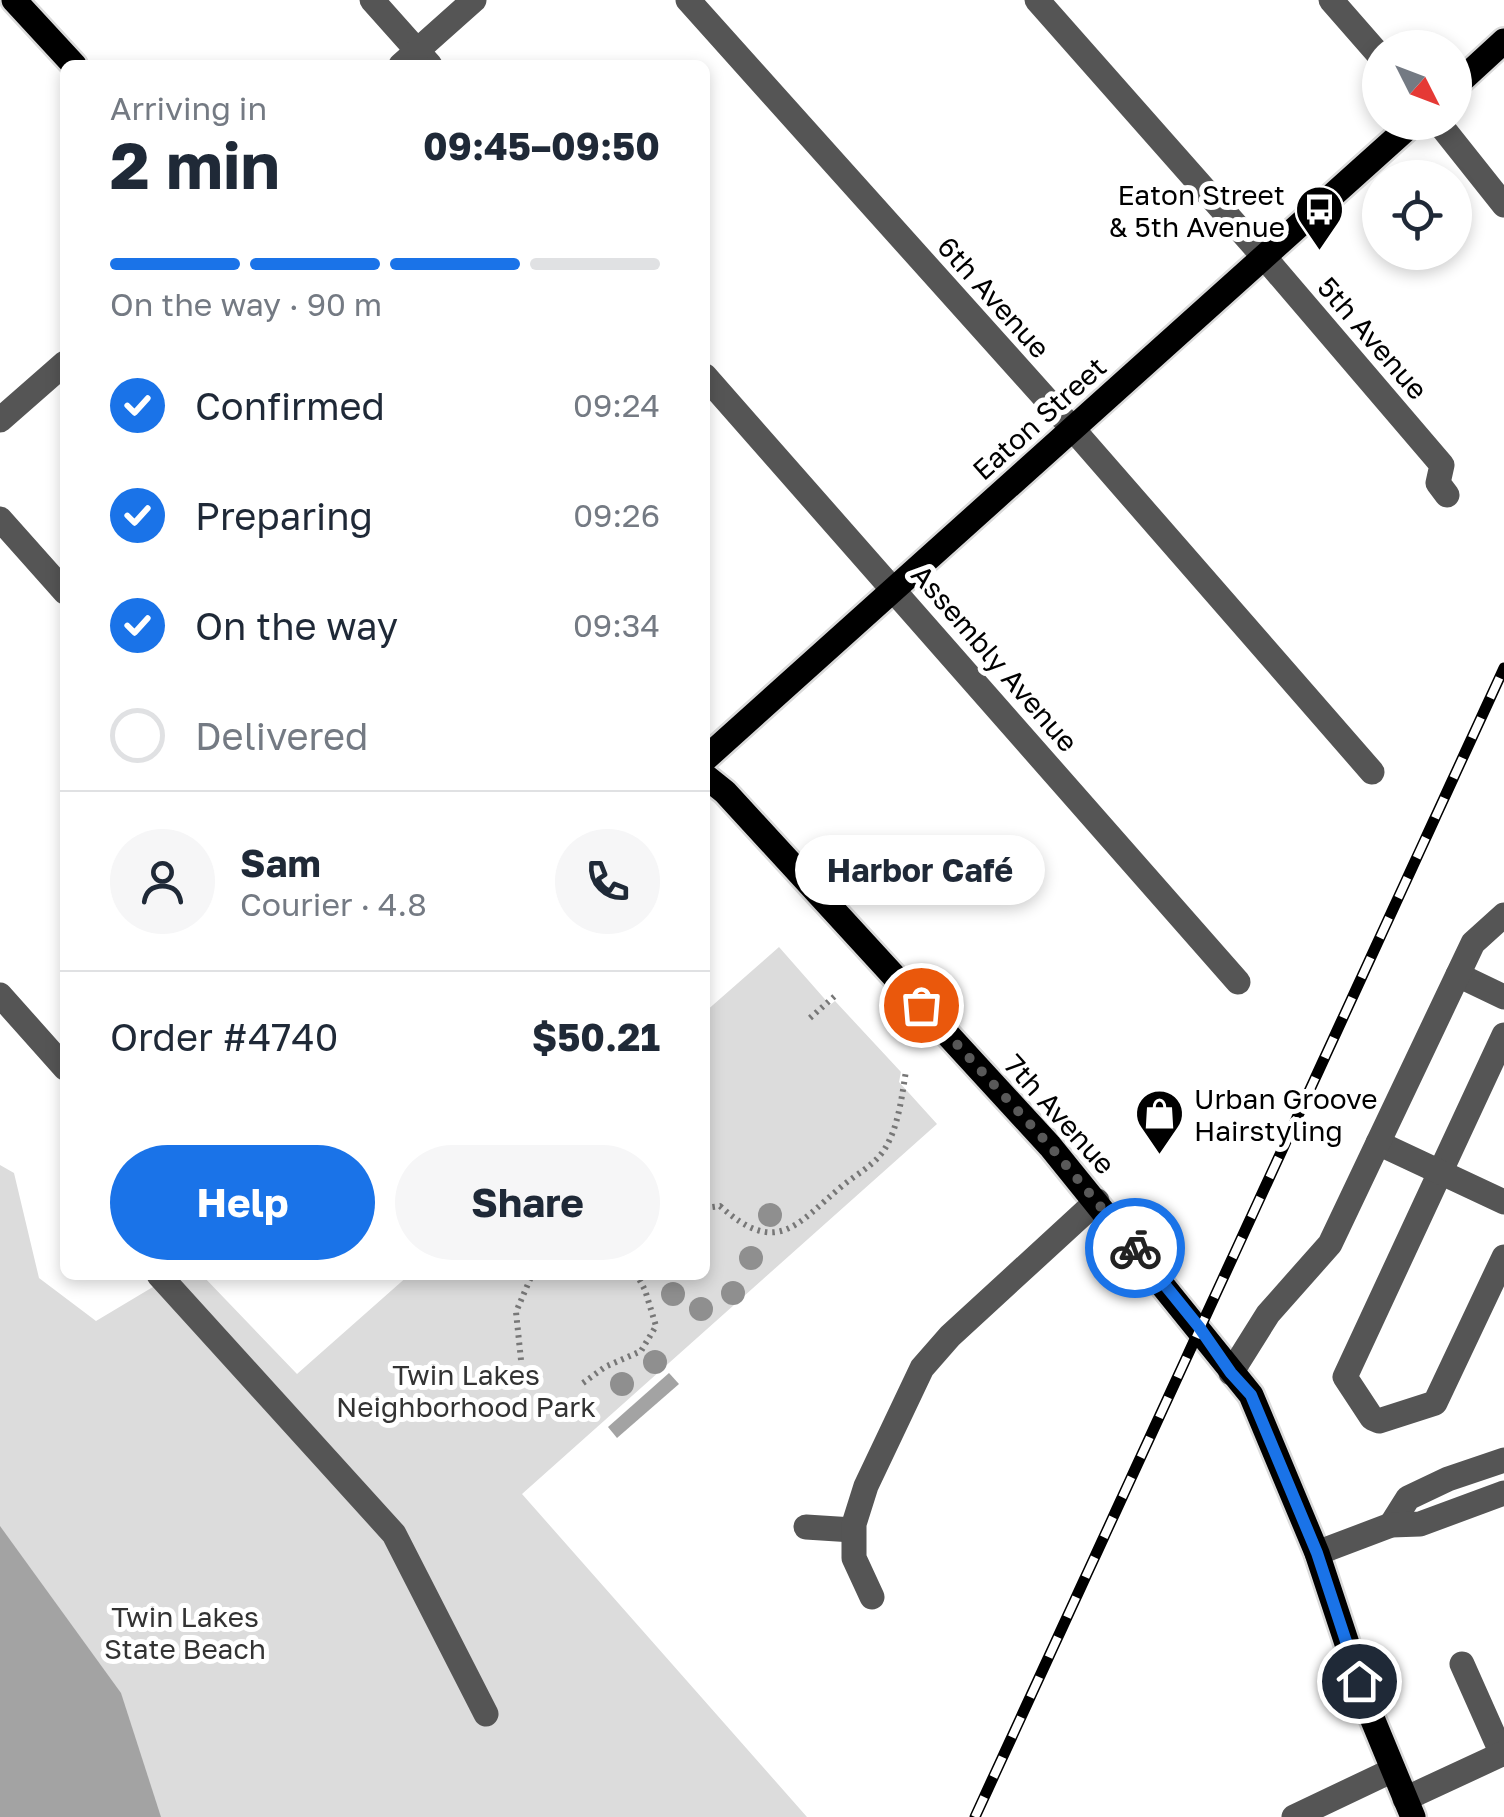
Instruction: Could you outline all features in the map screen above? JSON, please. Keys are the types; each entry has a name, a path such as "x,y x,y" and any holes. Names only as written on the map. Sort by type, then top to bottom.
{"main road":[{"path":"14,0 69,60"},
{"path":"1472,71 1504,42"},
{"name":"Eaton Street","path":"710,754 1394,140"},
{"name":"7th Avenue","path":"710,781 738,806 1097,1201 1251,1395 1317,1553 1370,1713 1409,1808"}],"street":[{"path":"372,0 416,60 474,0"},
{"name":"6th Avenue","path":"688,0 1072,428 1372,772"},
{"name":"5th Avenue","path":"1037,0 1442,465 1438,483 1448,495"},
{"path":"1331,0 1362,35"},
{"path":"1452,140 1504,205"},
{"path":"0,420 60,367"},
{"name":"Assembly Avenue","path":"710,382 1238,982"},
{"path":"0,518 60,586"},
{"path":"1231,1373 1268,1314 1330,1244 1473,943 1504,915"},
{"path":"1458,975 1504,996"},
{"path":"0,995 60,1062"},
{"path":"1504,1035 1345,1377 1372,1418 1379,1421 1435,1403 1504,1257"},
{"path":"1378,1142 1504,1202"},
{"path":"872,1597 854,1558 853,1530 866,1486 922,1368 950,1336 1097,1201"},
{"path":"164,1280 394,1534 486,1714"},
{"path":"1391,1525 1408,1498 1504,1460"},
{"path":"1317,1553 1391,1525 1420,1524 1504,1493"},
{"path":"806,1527 853,1530"},
{"path":"1409,1808 1503,1754 1462,1664"},
{"path":"1294,1817 1393,1770"}],"path":[{"path":"810,1018 836,994"},
{"path":"710,1207 720,1206 742,1226 762,1232 786,1230 809,1218 882,1154 895,1125 906,1070"},
{"path":"521,1360 516,1312 531,1280"},
{"path":"583,1383 605,1367 641,1351 656,1326 640,1280"}],"green space":[{"path":"779,947 830,1005 835,1001 901,1072 899,1082 937,1124 522,1494 807,1817 0,1817 0,1165 14,1173 39,1278 96,1321 165,1280 207,1280 297,1374 403,1280 710,1280 710,1008"}],"shaded area":[{"path":"669,1373 679,1384 617,1438 608,1427"},
{"path":"0,1526 121,1693 161,1817 0,1817"}],"railway":[{"path":"975,1817 1504,668"}],"way so far":[{"path":"921,1005 1050,1146 1135,1248"}],"place":[{"name":"Eaton Street & 5th Avenue","path":"1320,252"},
{"name":"Harbor Café","path":"921,1005"},
{"name":"Urban Groove Hairstyling","path":"1159,1156"}],"route":[{"path":"1135,1248 1251,1395 1317,1553 1359,1681"}],"park label":[{"name":"Twin Lakes Neighborhood Park","path":"466,1390"},
{"name":"Twin Lakes State Beach","path":"185,1632"}]}
